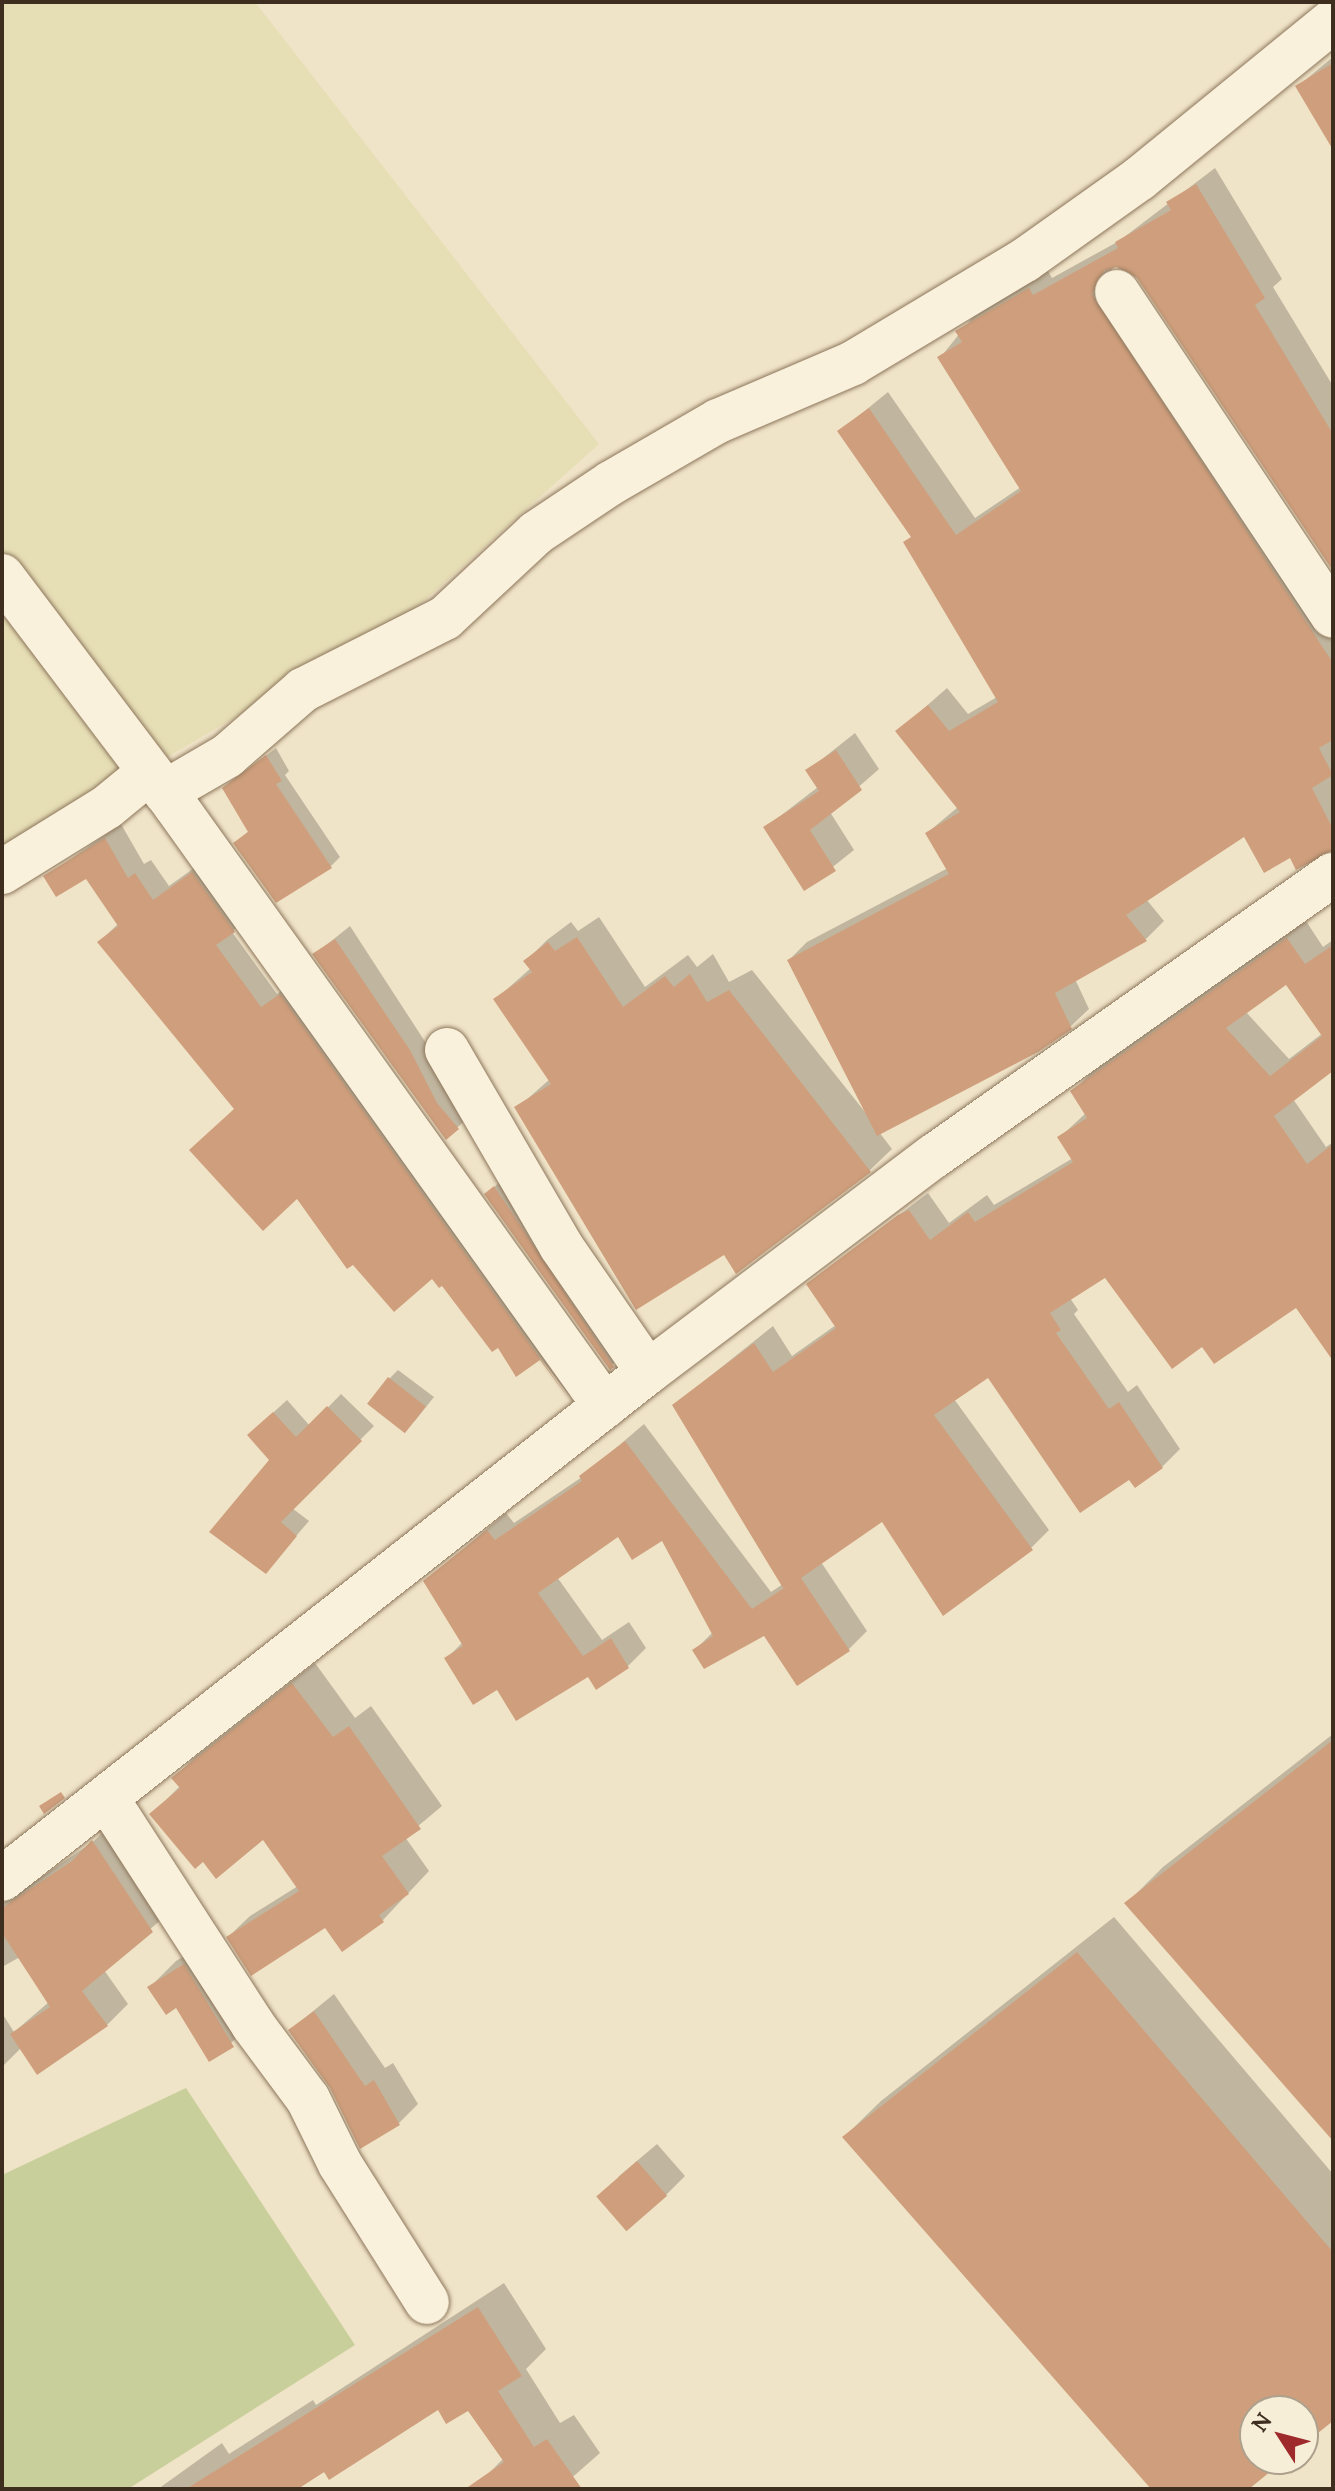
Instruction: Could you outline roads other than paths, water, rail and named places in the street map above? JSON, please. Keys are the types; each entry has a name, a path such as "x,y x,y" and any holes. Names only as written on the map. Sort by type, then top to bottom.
{"street":[{"path":"2,872 107,807 156,783 227,756 303,690 445,618 536,533 611,483 718,421 853,363 1014,267 1139,179 1333,21"},
{"path":"1117,292 1333,616"},
{"path":"2,576 156,783 605,1406"},
{"path":"8,1862 107,1799 648,1372 934,1156 1333,875"},
{"path":"447,1050 561,1246 648,1372"},
{"path":"107,1799 253,2025 308,2099 340,2164 427,2302"}]}
